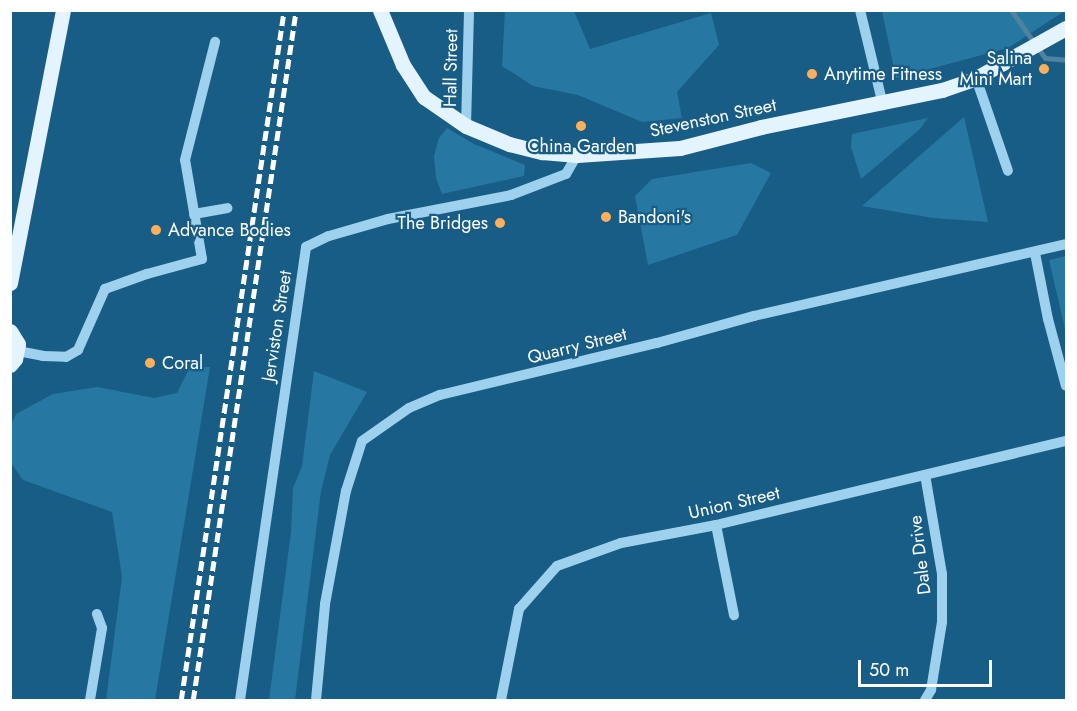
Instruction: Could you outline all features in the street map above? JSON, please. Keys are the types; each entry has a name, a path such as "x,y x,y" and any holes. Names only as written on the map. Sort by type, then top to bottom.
{"main road":[{"path":"10,283 63,10"},
{"name":"Stevenston Street","path":"380,10 403,65 424,97 466,126 509,144 542,153 577,154 615,154 680,148 761,127 883,105 942,90 976,78 1066,28"},
{"path":"10,331 16,337 14,358"}],"street":[{"name":"Hall Street","path":"466,126 469,10"},
{"path":"860,10 883,105"},
{"path":"14,358 66,357 78,350 105,289 147,274 202,259 185,160 215,42"},
{"path":"976,78 1008,171"},
{"name":"Jerviston Street","path":"240,700 306,247 329,236 388,219 511,195 566,174 577,154"},
{"path":"194,214 226,208"},
{"name":"Quarry Street","path":"316,700 325,604 345,490 362,441 409,408 440,395 657,343 754,316 1066,244"},
{"path":"1035,253 1048,319 1066,386"},
{"name":"Union Street","path":"501,700 519,609 557,566 621,543 716,525 1066,441"},
{"name":"Dale Drive","path":"925,475 942,586 942,621 931,690 925,700"},
{"path":"716,525 734,615"},
{"path":"90,700 102,628 97,614"}],"shaded area":[{"path":"1066,10 1008,48 896,78 882,11"},
{"path":"505,11 574,11 590,49 711,13 719,45 677,92 682,118 642,122 578,95 533,86 502,66"},
{"path":"964,117 988,222 933,218 862,206"},
{"path":"928,118 920,129 861,179 851,147 852,134"},
{"path":"447,128 474,144 525,165 524,176 442,194 436,178 434,156 439,138"},
{"path":"751,163 771,173 737,235 648,265 635,196 652,179"},
{"path":"1066,256 1066,333 1049,260"},
{"path":"190,367 210,367 155,700 106,700 122,577 112,512 23,480 11,463 11,425 16,414 53,394 97,387 154,398 177,393"},
{"path":"314,371 367,392 330,455 321,491 295,700 269,700 291,532 293,488 302,466"}],"waterway":[{"path":"1011,10 1045,58 1066,60"}],"railway":[{"path":"181,700 284,10"},
{"path":"193,700 296,10"}],"place":[{"name":"Salina Mini Mart","path":"1044,69"},
{"name":"Anytime Fitness","path":"812,74"},
{"name":"China Garden","path":"581,126"},
{"name":"Bandoni's","path":"606,217"},
{"name":"The Bridges","path":"500,223"},
{"name":"Advance Bodies","path":"156,230"},
{"name":"Coral","path":"150,363"}]}
